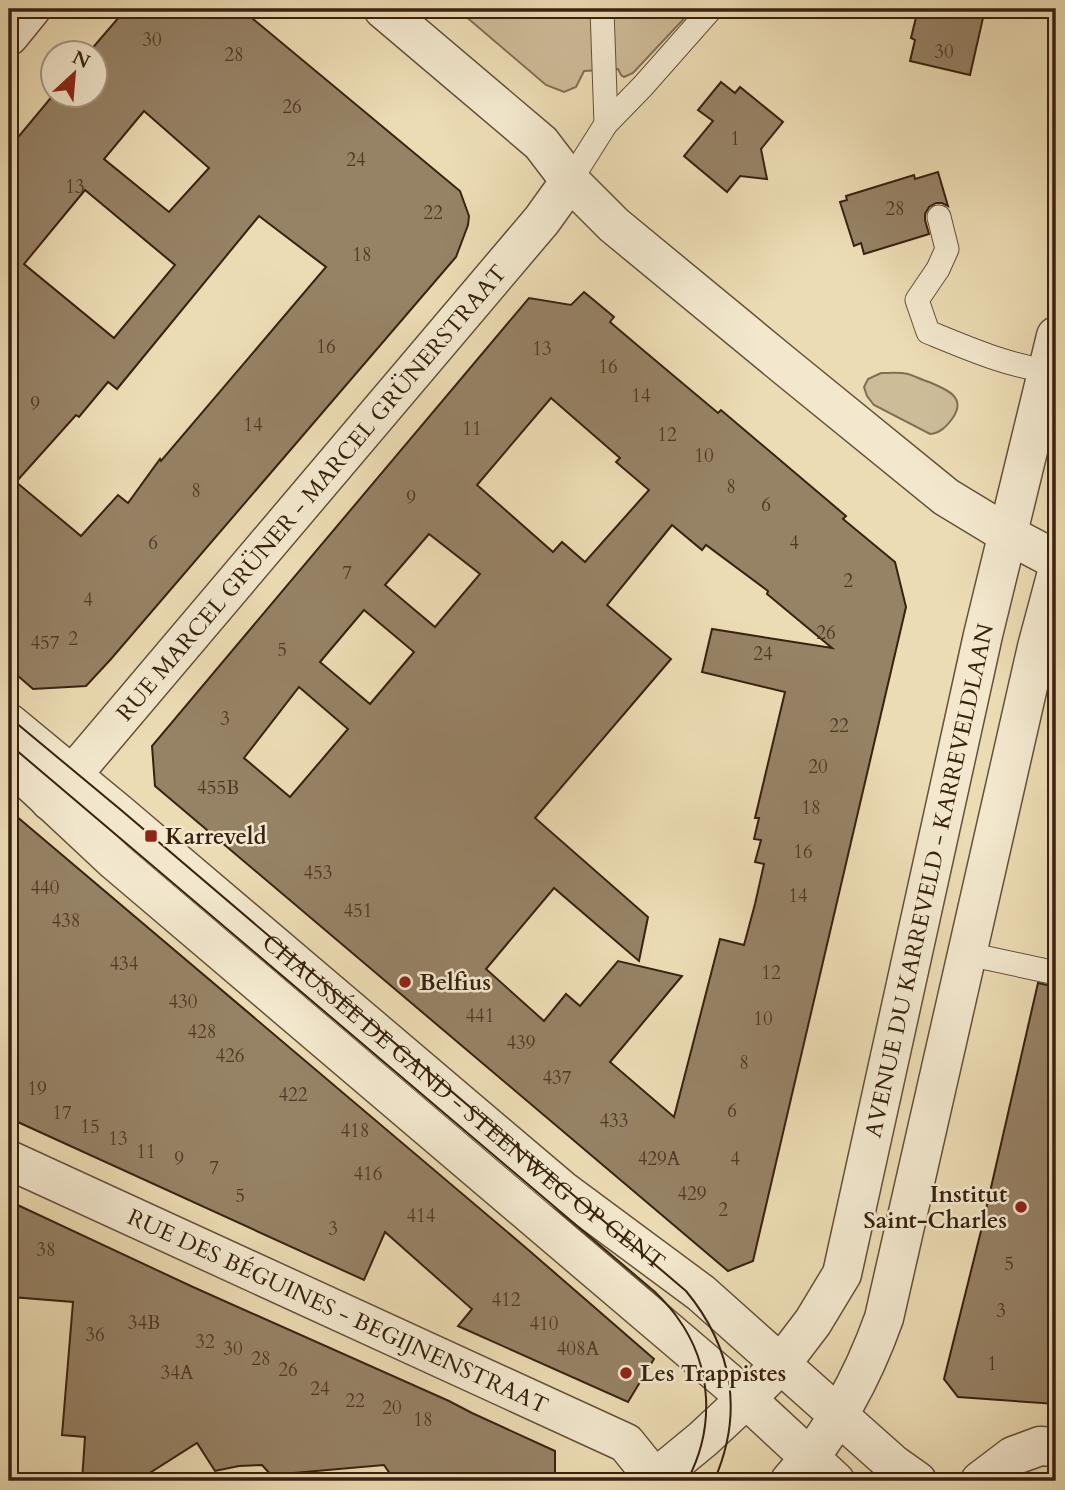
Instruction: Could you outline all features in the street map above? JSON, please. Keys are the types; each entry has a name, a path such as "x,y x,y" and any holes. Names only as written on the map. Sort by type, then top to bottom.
{"street":[{"path":"9,36 32,9"},
{"path":"383,9 541,143 570,181 614,225 946,497 1056,560"},
{"name":"RUE MARCEL GRÜNER - MARCEL GRÜNERSTRAAT","path":"61,788 542,220 570,181"},
{"name":"AVENUE DU KARREVELD - KARREVELDLAAN","path":"654,1480 746,1399 781,1364 813,1321 842,1274 983,635 1052,354"},
{"path":"812,1474 838,1415 871,1354 884,1318 1034,660 1056,576"},
{"name":"CHAUSSÉE DE GAND - STEENWEG OP GENT","path":"9,723 125,870 729,1382 812,1474"},
{"name":"CHAUSSÉE DE GAND - STEENWEG OP GENT","path":"9,762 61,788 562,1190 701,1293 893,1464 917,1481"},
{"name":"RUE DES BÉGUINES - BEGIJNENSTRAAT","path":"9,1160 626,1443 654,1480"},
{"path":"980,1481 1013,1456 1040,1446 1056,1447"}],"lane":[{"path":"602,9 606,124"},
{"path":"570,181 606,124 711,9"},
{"path":"939,217 947,249 938,269 917,300 928,332 973,351 1025,368 1052,354"},
{"path":"968,954 1056,973"}],"shaded area":[{"path":"457,9 693,9 633,73 624,77 618,69 584,71 576,87 564,92 546,85"},
{"path":"881,373 908,374 948,391 958,405 952,419 942,429 930,434 874,405 864,387 868,379"}],"building":[{"path":"126,9 241,9 460,191 469,216 456,257 86,686 33,689 9,668 9,148 42,108 108,108 108,38 101,38","holes":["144,111 209,168 169,212 104,159","85,190 175,265 114,338 24,264","259,216 326,267 161,461 160,459 128,503 118,495 81,536 16,482 76,415 79,417 108,382 117,389"]},
{"path":"918,9 985,9 970,75 910,61 915,40 911,38"},
{"path":"721,82 735,93 740,87 783,122 761,149 767,179 740,176 727,192 684,156 713,121 698,110"},
{"path":"938,172 948,206 936,203 929,207 925,220 929,234 864,254 861,243 854,246 840,202 847,200 846,196 914,175 915,179"},
{"path":"584,292 614,317 610,322 718,413 721,410 846,516 843,519 895,562 906,607 753,1261 728,1271 155,786 152,746 529,298 571,305","holes":["551,398 620,458 616,462 649,490 585,562 562,542 553,552 477,485","672,525 702,550 706,545 768,591 767,594 832,648 712,629 702,672 785,692 755,818 759,818 754,839 761,840 755,862 764,864 755,904 744,945 720,939 674,1117 610,1062 682,976 618,961 580,1006 566,994 544,1021 486,969 554,888 639,961 648,917 535,818 671,659 607,605","429,534 480,574 435,627 385,585","364,610 414,652 370,704 320,662","299,687 348,729 290,797 244,758"]},
{"path":"9,810 654,1359 628,1402 458,1326 472,1309 385,1232 364,1280 9,1118"},
{"path":"1038,983 1056,987 1056,1404 958,1397 944,1379"},
{"path":"9,1201 555,1451 555,1481 395,1481 384,1465 271,1475 262,1465 215,1471 197,1443 137,1481 82,1481 85,1437 62,1435 73,1302 12,1297 14,1263 9,1263"}],"tram line":[{"path":"9,717 686,1291 714,1335 729,1382 729,1431 714,1481"},
{"path":"9,744 667,1304 689,1336 698,1356 706,1398 702,1440 687,1481"}],"place":[{"name":"Karreveld","path":"151,836"},
{"name":"Belfius","path":"405,982"},
{"name":"Institut Saint-Charles","path":"1021,1207"},
{"name":"Les Trappistes","path":"626,1373"}]}
